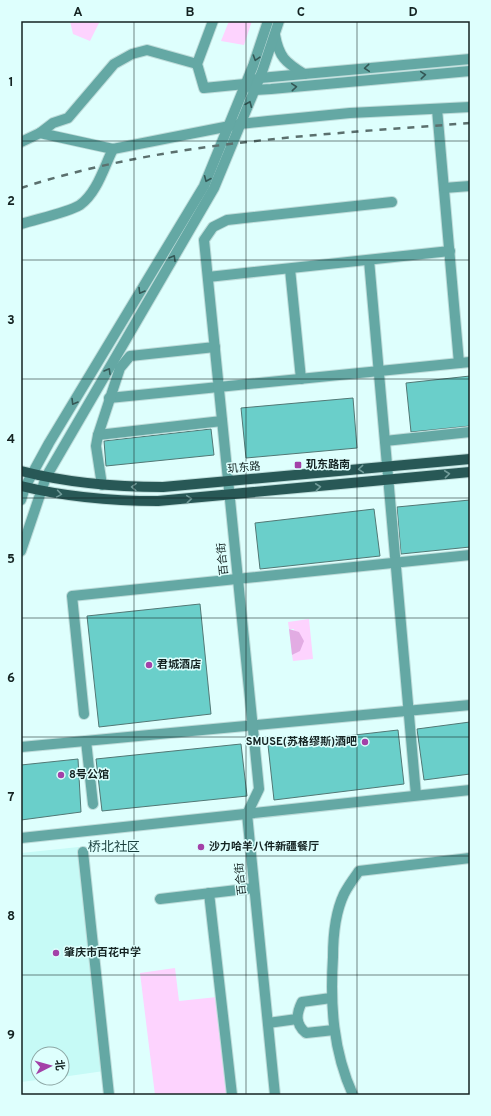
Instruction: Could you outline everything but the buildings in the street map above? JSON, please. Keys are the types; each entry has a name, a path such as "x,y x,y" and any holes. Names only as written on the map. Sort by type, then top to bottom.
{"main road":[{"name":"玑东路","path":"21,471 46,477 102,485 163,487 470,459"},
{"path":"23,487 62,495 130,501 158,501 229,496 470,472"}],"street":[{"path":"213,21 197,64 204,88 245,84 260,78 467,58"},
{"path":"21,500 23,487 204,186 229,127 268,21"},
{"path":"21,551 40,491 46,477 214,188 260,78 279,21"},
{"path":"275,35 277,48 283,58 304,74"},
{"path":"21,142 40,133 53,123 68,118 114,64 132,54 148,50 197,64"},
{"path":"245,84 255,90 468,72"},
{"path":"40,133 113,149 240,124 350,113 470,107"},
{"path":"437,108 459,363"},
{"path":"21,224 79,205 88,198 113,149"},
{"path":"444,188 470,186"},
{"name":"百合街","path":"274,1095 247,814 259,789 204,240 213,227 226,220 392,202"},
{"path":"208,277 450,251"},
{"path":"369,260 416,795"},
{"path":"290,268 302,379"},
{"path":"102,485 96,446 109,398 120,368 130,356 215,347"},
{"path":"109,398 470,362"},
{"path":"98,435 222,421"},
{"path":"385,441 470,432"},
{"path":"84,714 72,596 470,555"},
{"path":"21,747 470,705"},
{"path":"86,741 93,804"},
{"path":"21,838 470,790"},
{"path":"83,852 109,1095"},
{"path":"352,1095 344,1075 334,1030 331,998 334,931 344,895 359,871 470,858"},
{"path":"160,899 254,888"},
{"path":"209,893 232,1095"},
{"path":"331,998 302,1002 298,1009 297,1019 300,1028 306,1033 334,1030"},
{"path":"268,1023 297,1019"}],"shaded area":[{"path":"70,21 100,21 90,41 73,34"},
{"path":"229,21 252,21 244,45 221,41"},
{"path":"309,619 313,659 293,661 292,655 296,653 294,629 289,629 288,622"},
{"path":"289,629 299,632 304,641 300,651 292,655"},
{"name":"肇庆市百花中学","path":"79,847 104,1071 70,1076 70,1046 30,1046 30,1081 21,1082 21,853"},
{"path":"175,968 179,1001 217,997 228,1093 211,1095 155,1095 140,973"}],"railway":[{"path":"21,188 76,172 187,150 300,136 470,123"}],"place":[{"name":"玑东路南","path":"298,465"},
{"name":"君城酒店","path":"149,665"},
{"name":"SMUSE(苏格缪斯)酒吧","path":"365,742"},
{"name":"8号公馆","path":"61,775"},
{"name":"沙力哈羊八件新疆餐厅","path":"201,847"},
{"name":"肇庆市百花中学","path":"56,953"}],"district":[{"name":"桥北社区","path":"114,848"}]}
